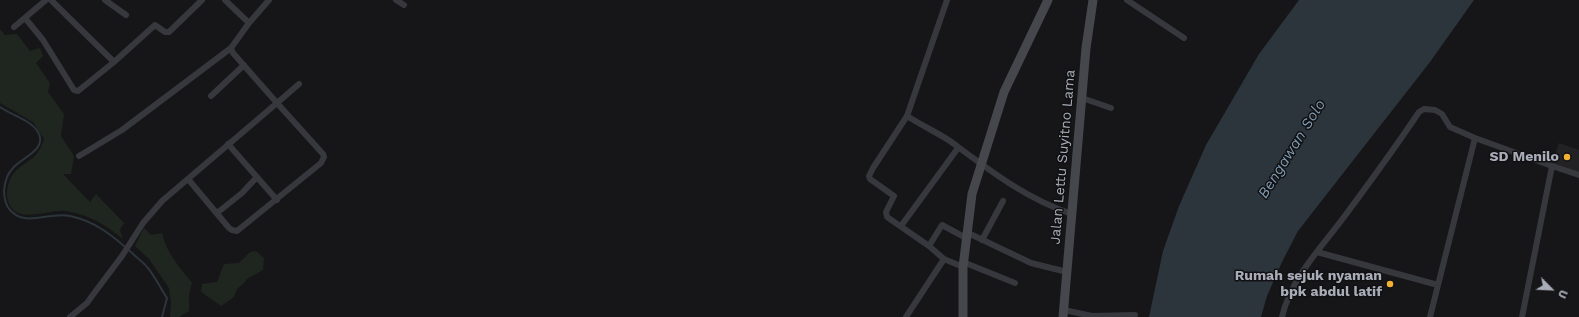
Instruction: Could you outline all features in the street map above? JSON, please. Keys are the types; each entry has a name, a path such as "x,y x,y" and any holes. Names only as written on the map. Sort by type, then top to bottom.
{"main road":[{"path":"964,317 963,265 972,194 980,164 1004,92 1048,0"},
{"name":"Jalan Lettu Suyitno Lama","path":"1063,313 1086,48 1093,0"}],"street":[{"path":"14,27 46,0"},
{"path":"51,0 114,62"},
{"path":"105,0 126,15"},
{"path":"25,18 43,40 76,91 78,91 114,62 155,25 165,32 170,32 202,0"},
{"path":"224,0 249,23"},
{"path":"79,156 122,130 231,48 249,23 270,0"},
{"path":"396,0 404,5"},
{"path":"947,0 907,116 869,176 870,179 894,196 886,214 887,217 929,246 944,259 1015,283"},
{"path":"1129,0 1184,38"},
{"path":"188,178 232,230 237,231 277,200 321,162 324,157 231,48"},
{"path":"211,96 244,65"},
{"path":"70,317 87,303 122,256 151,213 162,201 299,84"},
{"path":"1082,98 1111,108"},
{"path":"1282,317 1290,292 1309,262 1391,156 1419,112 1424,109 1435,110 1442,114 1450,127 1475,138 1579,175"},
{"path":"907,116 1042,203 1072,214"},
{"path":"1430,317 1475,138"},
{"path":"228,144 277,200"},
{"path":"901,226 958,148"},
{"path":"1522,317 1552,166"},
{"path":"217,213 242,193 257,177"},
{"path":"982,240 1003,201"},
{"path":"929,246 942,225 982,240 1031,263 1067,272"},
{"path":"1316,252 1438,285"},
{"path":"906,317 944,259"},
{"path":"1063,313 1092,316 1135,315"}],"shaded area":[{"path":"0,29 5,35 17,34 30,51 40,48 43,56 36,63 50,83 48,92 64,114 61,136 74,156 71,174 63,174 90,202 96,194 124,223 120,230 123,239 96,221 75,213 59,211 25,215 12,209 7,196 10,180 17,170 36,155 44,139 33,122 0,103"},
{"name":"SD Menilo","path":"1559,143 1579,150 1579,173 1552,164"},
{"path":"144,228 151,235 162,233 170,253 192,283 189,294 189,311 179,317 170,317 171,304 169,288 149,259 135,246"},
{"path":"256,251 264,258 263,270 247,279 237,289 234,297 221,306 201,292 202,284 217,282 224,264 239,263 250,252"}],"water":[{"name":"Bengawan Solo","path":"1299,0 1474,0 1430,62 1298,231 1267,296 1261,317 1149,317 1163,251 1179,206 1206,145 1259,54"}],"waterway":[{"path":"0,107 31,124 38,132 40,138 40,144 33,153 17,164 9,173 4,187 4,195 8,208 16,215 23,218 38,218 54,215 79,218 96,225 111,235 144,263 155,278 167,298 162,317"}],"place":[{"name":"SD Menilo","path":"1567,157"},
{"name":"Rumah sejuk nyaman bpk abdul latif","path":"1390,284"}]}
